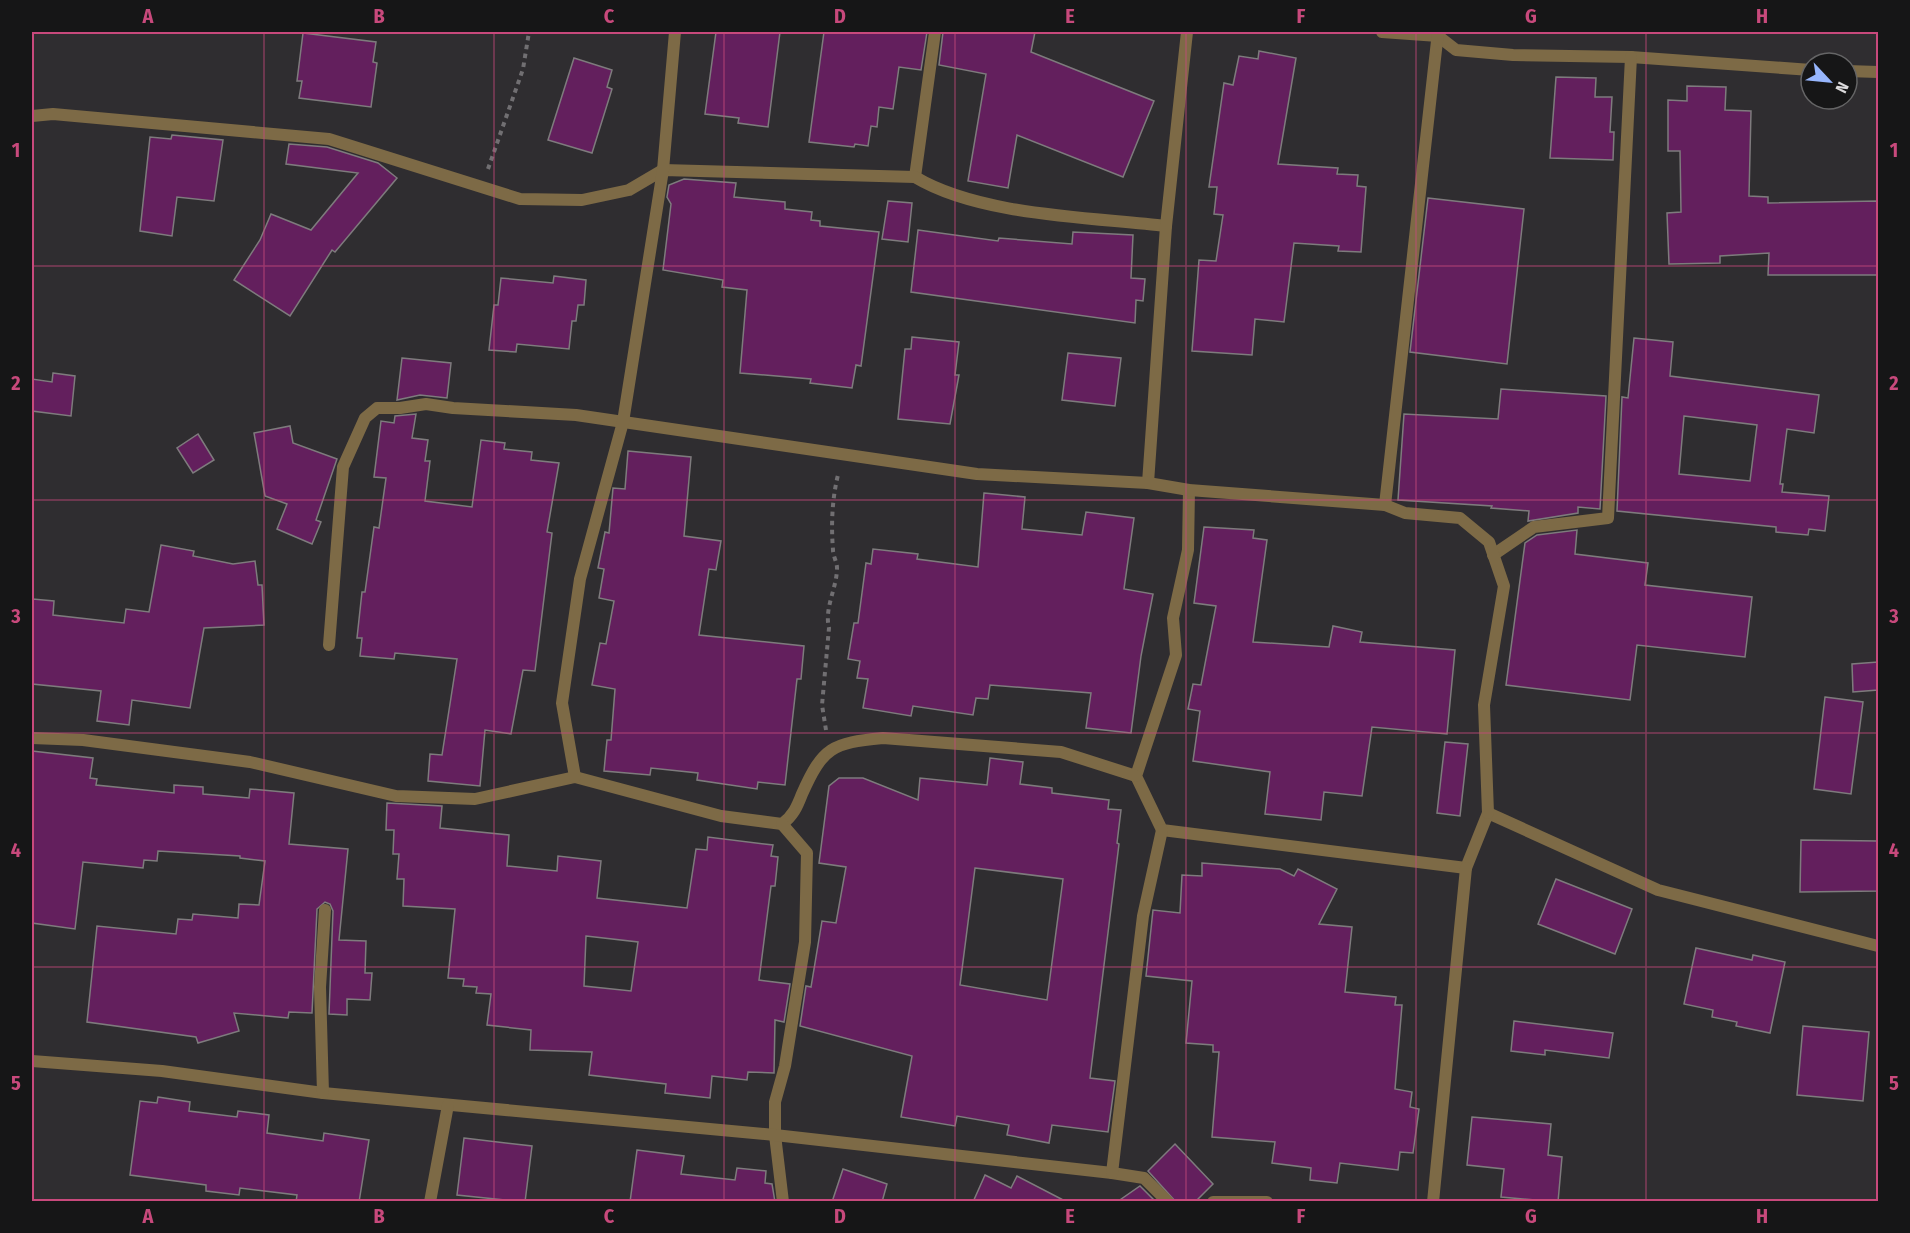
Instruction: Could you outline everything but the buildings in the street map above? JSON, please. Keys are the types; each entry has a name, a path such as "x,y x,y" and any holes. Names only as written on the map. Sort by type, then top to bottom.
{"street":[{"path":"574,777 562,703 580,579 623,422 663,170 675,32"},
{"path":"915,177 935,32"},
{"path":"1148,483 1166,226 1187,32"},
{"path":"1382,32 1438,34 1456,50 1513,55 1631,57 1799,69"},
{"path":"1385,506 1438,34"},
{"path":"1493,555 1534,527 1608,518 1631,57"},
{"path":"1859,71 1878,72"},
{"path":"32,116 53,114 329,139 520,199 582,200 629,190 663,170 915,177 934,188 1009,208 1166,226"},
{"path":"329,645 343,467 365,418 377,408 400,408 426,404 623,422 977,474 1148,483 1189,490 1385,506 1405,513 1460,518 1489,542 1504,586 1484,705 1488,813 1466,868 1433,1202"},
{"path":"1112,1173 1143,916 1162,830 1136,776 1176,655 1173,618 1188,549 1189,490"},
{"path":"32,738 83,740 250,762 396,796 475,799 574,777 721,816 782,824 807,853 805,931 785,1066 775,1102 783,1202"},
{"path":"782,824 792,816 815,766 830,749 854,741 883,738 1060,752 1136,776"},
{"path":"1488,813 1658,890 1878,946"},
{"path":"1162,830 1466,868"},
{"path":"323,1094 320,987 325,910"},
{"path":"32,1061 162,1071 323,1094 776,1136 1112,1173 1144,1178 1167,1202"},
{"path":"430,1202 448,1106"},
{"path":"1212,1202 1267,1202"}],"path":[{"path":"481,187 523,69 530,32"},
{"path":"830,749 822,705 829,628 827,618 837,566 833,554 833,495 843,456"}]}
